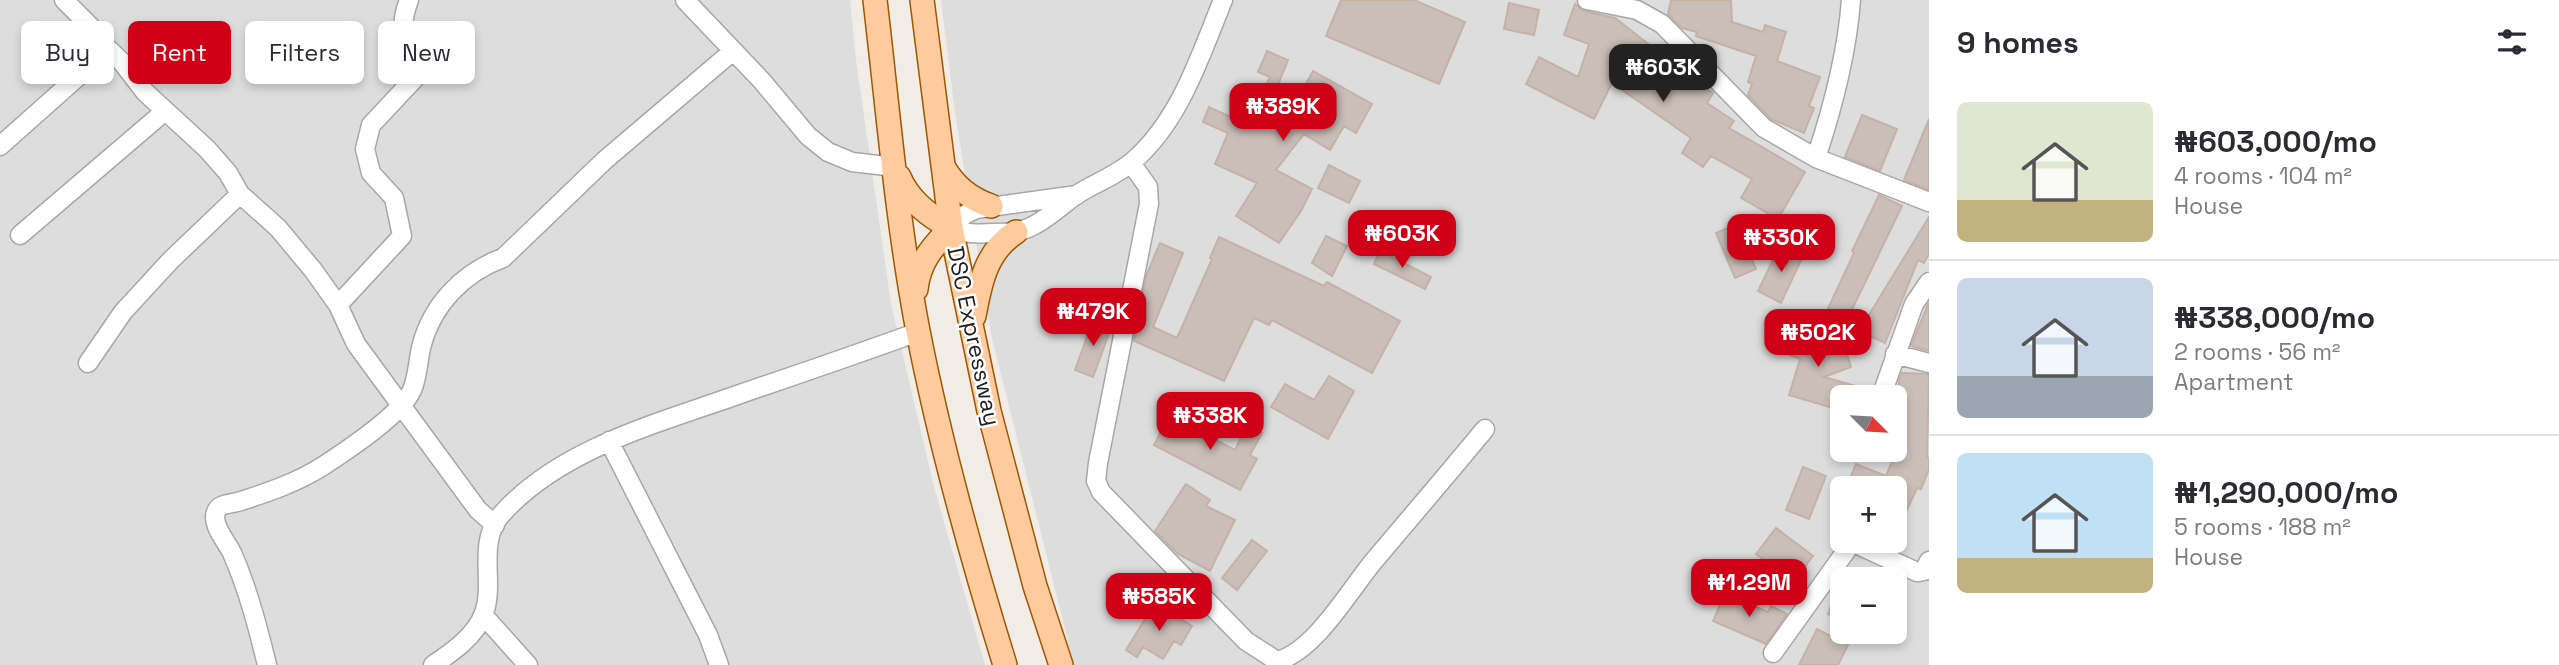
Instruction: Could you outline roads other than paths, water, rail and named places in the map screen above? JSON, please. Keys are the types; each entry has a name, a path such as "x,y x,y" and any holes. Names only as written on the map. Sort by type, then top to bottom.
{"main road":[{"path":"875,0 918,332 957,498 1005,665"},
{"name":"DSC Expressway","path":"922,0 951,228 989,411 1016,517 1061,665"},
{"path":"942,164 963,192 991,206"},
{"path":"895,167 902,183 923,211 951,228 926,255 920,268 913,305"},
{"path":"972,326 979,289 988,262 996,249 1016,232"}],"street":[{"path":"64,0 84,21"},
{"path":"338,305 402,236 394,198 371,173 365,149 371,125 416,77 421,65 404,36 403,21 409,0"},
{"path":"685,0 762,81 808,136 828,152 852,162 895,167"},
{"path":"1077,195 976,209 964,215 951,228 964,234 1016,232 1047,218 1077,195 1131,163 1161,131 1178,104 1223,0"},
{"path":"1587,0 1637,10 1662,24 1764,128 1816,158 1929,202"},
{"path":"1816,158 1829,120 1842,66 1851,0"},
{"path":"267,665 257,624 232,554 215,521 216,511 222,505 280,488 320,468 353,447 401,406 412,390 430,319 456,287 488,263 503,258 606,160 733,51"},
{"path":"114,55 164,112 178,121 207,149 228,173 240,194 278,228 338,305 356,344 401,406 478,510 495,524"},
{"path":"0,146 70,84"},
{"path":"20,235 164,112"},
{"path":"1131,163 1148,187 1149,204 1096,481 1101,492 1227,622 1263,654 1277,661 1290,658 1305,645 1485,429"},
{"path":"88,362 123,312 240,194"},
{"path":"1885,385 1914,304 1929,282"},
{"path":"433,665 456,649 484,616 489,538 498,518 555,470 609,441 918,332"},
{"path":"1895,354 1929,363"},
{"path":"609,441 708,635 719,665"},
{"path":"1773,653 1851,544 1917,572 1924,571 1929,561"},
{"path":"484,616 528,665"}]}
